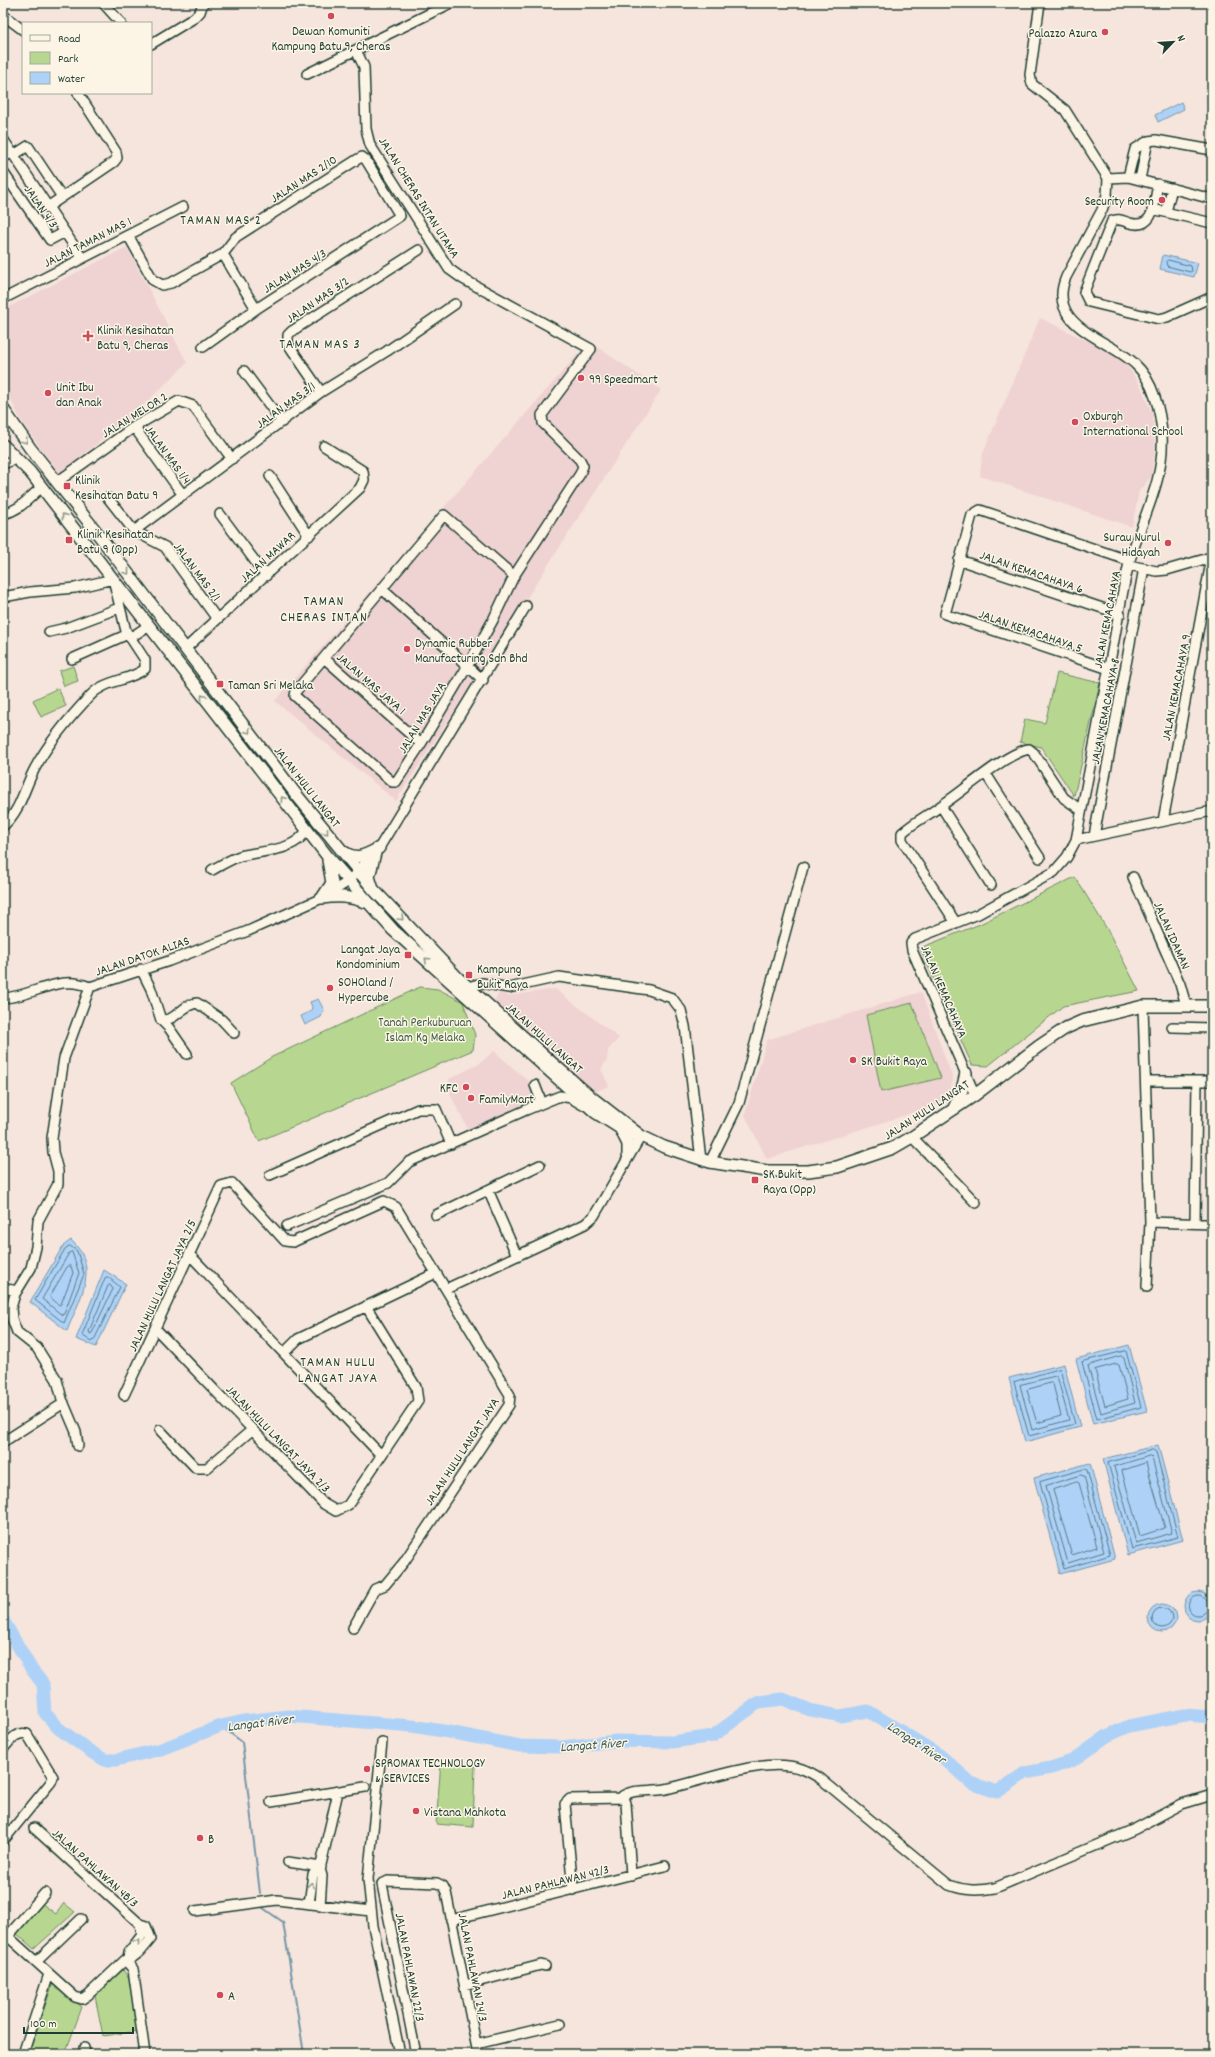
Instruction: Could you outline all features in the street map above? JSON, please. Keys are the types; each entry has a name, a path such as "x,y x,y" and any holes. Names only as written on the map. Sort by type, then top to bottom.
{"main road":[{"name":"JALAN HULU LANGAT","path":"3,409 30,448 340,850 374,890 468,987 590,1097 641,1136 673,1151 706,1161 767,1171 808,1172 827,1169 868,1158 893,1148 912,1137 975,1095 1039,1046 1066,1028 1098,1016 1143,1006 1186,1004 1212,1006"},
{"name":"JALAN HULU LANGAT","path":"3,445 30,472 328,857 368,903 393,930 595,1112 630,1134 641,1136"},
{"path":"340,850 351,857 358,858 377,851"},
{"path":"374,890 369,877 377,851"},
{"path":"322,898 332,883 328,857"},
{"path":"322,898 341,896 352,897 368,903"},
{"path":"954,1108 962,1090 966,1073"},
{"path":"620,1128 628,1144 628,1154"}],"street":[{"path":"104,3 120,22"},
{"path":"152,43 194,18 200,12 202,3"},
{"path":"1040,3 1030,75 1032,84 1065,110 1108,178 1128,177 1140,179 1212,199"},
{"path":"307,74 447,4"},
{"path":"3,16 22,29"},
{"name":"JALAN CHERAS INTAN UTAMA","path":"356,50 364,67 366,128 370,145 449,269 463,279 591,348 542,415 543,423 580,460 583,466"},
{"path":"49,206 114,162 117,158 116,152 79,94"},
{"name":"JALAN 4/3","path":"3,139 49,206 82,258"},
{"path":"1128,177 1135,150 1148,141 1162,140 1212,150"},
{"path":"1140,179 1148,141"},
{"name":"JALAN 4/3","path":"13,153 28,146 62,197"},
{"path":"3,158 13,153"},
{"name":"JALAN MAS 2/10","path":"223,254 236,237 362,157 366,160 400,216"},
{"name":"JALAN 4/3","path":"3,172 50,240 65,232"},
{"name":"JALAN KEMACAHAYA","path":"975,1095 912,950 911,943 915,939 978,914 1054,872 1068,857 1076,840 1130,563 1161,469 1162,435 1157,407 1150,386 1137,365 1124,354 1087,334 1080,328 1066,312 1061,299 1062,286 1066,277 1102,210 1107,195 1108,178"},
{"path":"1158,184 1147,223 1138,225 1117,219 1112,221 1084,292 1085,297 1089,302 1158,319 1167,317 1212,297"},
{"path":"1166,212 1172,188"},
{"name":"JALAN TAMAN MAS 1","path":"5,294 82,258 183,207"},
{"path":"1152,209 1212,222"},
{"name":"JALAN MAS 4/3","path":"203,347 256,309 400,216"},
{"path":"128,235 153,280 162,285 172,283 223,254 256,309"},
{"name":"JALAN MAS 3/2","path":"322,392 288,344 288,335 349,293 419,250"},
{"name":"JALAN MAS 3/1","path":"134,532 322,392 387,351 456,304"},
{"path":"244,371 282,422"},
{"name":"JALAN MELOR 2","path":"57,482 134,427 179,401 193,406 232,459"},
{"name":"JALAN MAS 1/4","path":"134,427 183,495"},
{"name":"JALAN MAWAR","path":"185,649 360,488 364,480 363,472 324,446"},
{"path":"3,464 16,459"},
{"name":"JALAN MAS JAYA","path":"324,658 296,691 295,696 392,782 396,782 421,744 467,667 493,620 514,576 580,474 583,466"},
{"path":"270,476 309,536"},
{"path":"3,514 21,507 29,497 42,488"},
{"path":"108,498 134,532"},
{"path":"959,560 972,514 980,510 1156,571 1167,570 1210,558"},
{"path":"220,514 266,576"},
{"path":"324,658 444,516 514,576"},
{"name":"JALAN MAS 2/1","path":"134,532 165,547 218,619"},
{"name":"JALAN KEMACAHAYA 9","path":"1163,821 1210,567 1210,558"},
{"name":"JALAN KEMACAHAYA 6","path":"959,560 1120,614"},
{"name":"JALAN KEMACAHAYA 5","path":"959,560 945,614 1109,669"},
{"name":"JALAN KEMACAHAYA 8","path":"1094,836 1144,568"},
{"path":"3,597 30,592 75,588 112,579 119,608 129,636 145,660 145,669 137,675 104,686 92,694 46,749 33,771 17,809 3,826"},
{"path":"382,589 483,680"},
{"name":"JALAN DATOK ALIAS","path":"78,1446 76,1432 64,1403 57,1380 37,1348 17,1332 12,1319 11,1308 17,1291 31,1268 36,1247 38,1221 58,1184 58,1171 53,1152 52,1138 64,1058 90,987 248,931 322,898 349,881 377,851 483,680 526,606"},
{"path":"49,632 66,628 119,608"},
{"path":"72,659 129,636 148,626"},
{"name":"JALAN MAS JAYA 1","path":"324,658 421,744"},
{"path":"956,923 902,840 902,833 911,825 941,806 1004,760 1022,750 1029,749 1034,753 1064,798 1081,810"},
{"path":"986,774 1040,858"},
{"path":"941,806 991,885"},
{"path":"1076,840 1212,811"},
{"path":"212,870 239,857 293,845 302,839 307,830"},
{"path":"706,1161 739,1102 802,868"},
{"name":"JALAN IDAMAN","path":"1133,877 1180,984 1186,1004"},
{"path":"141,969 151,989 161,1020 169,1028 188,1054"},
{"path":"468,987 482,983 509,988 559,977 649,990 672,998 681,1010 685,1026 706,1161"},
{"path":"3,998 14,998 57,984 78,982 90,987"},
{"path":"161,1020 173,1018 182,1009 197,1003 222,1020 234,1033"},
{"path":"1143,1006 1150,1222 1147,1287"},
{"path":"1172,1027 1212,1028"},
{"path":"1146,1081 1212,1081"},
{"path":"1195,1223 1197,1081"},
{"path":"526,1110 538,1103 540,1098 536,1085"},
{"path":"287,1226 388,1183 409,1162 560,1096 571,1098 595,1112"},
{"path":"270,1175 418,1109 436,1109 450,1144"},
{"path":"446,1289 584,1224 594,1216 628,1154 641,1136"},
{"path":"912,1137 976,1203"},
{"path":"436,1215 540,1165"},
{"name":"JALAN HULU LANGAT JAYA","path":"221,1186 232,1183 285,1241 293,1242 384,1201 396,1207 510,1395 508,1405 419,1539 389,1581 381,1588 375,1589 353,1628"},
{"name":"JALAN HULU LANGAT JAYA 2/5","path":"124,1395 221,1186"},
{"path":"488,1190 517,1256"},
{"path":"1150,1222 1212,1224"},
{"path":"189,1254 381,1456 418,1401 416,1387 366,1306"},
{"path":"284,1353 298,1339 436,1273"},
{"path":"3,1288 17,1291"},
{"name":"JALAN HULU LANGAT JAYA 2/3","path":"155,1328 324,1504 336,1511 348,1505 381,1456"},
{"path":"3,1442 64,1403"},
{"path":"160,1430 196,1468 207,1468 253,1429"},
{"path":"3,1749 15,1735 22,1733 27,1734 53,1777 51,1782 3,1841"},
{"path":"382,1742 368,1879 371,1910 400,2054"},
{"path":"631,1875 623,1800 628,1793 664,1790 763,1766 786,1766 802,1769 821,1778 949,1885 963,1890 979,1891 995,1888 1128,1832 1182,1804 1212,1795"},
{"path":"271,1802 365,1787"},
{"path":"320,1906 322,1876 321,1868 338,1792"},
{"path":"573,1890 565,1804 567,1800 623,1800"},
{"name":"JALAN PAHLAWAN 4B/3","path":"34,1828 140,1924 142,1935 129,1952 126,1959"},
{"path":"288,1862 321,1868"},
{"name":"JALAN PAHLAWAN 42/3","path":"451,1920 665,1866"},
{"path":"309,1904 313,1874 321,1868"},
{"name":"JALAN PAHLAWAN 22/3","path":"416,2054 382,1884 388,1881 437,1883 443,1886"},
{"name":"JALAN PAHLAWAN 24/3","path":"443,1886 465,1985 478,2054"},
{"path":"45,1893 5,1934 75,1997 82,1999 126,1959 133,1969 145,2054"},
{"path":"195,1911 266,1900 371,1910"},
{"path":"36,1962 80,1919"},
{"path":"465,1985 541,1965 545,1966"},
{"path":"23,2054 49,1974"},
{"path":"476,2044 560,2024"}],"shaded area":[{"name":"Klinik Kesihatan Batu 9, Cheras","path":"127,247 187,363 129,419 59,473 23,424 3,384 3,310"},
{"name":"Oxburgh International School","path":"1040,318 1123,358 1141,387 1153,415 1155,449 1151,477 1139,491 1132,527 980,476 982,456"},
{"path":"591,343 661,390 396,801 275,701 578,354"},
{"path":"555,989 619,1038 608,1050 607,1060 601,1069 609,1086 594,1092 493,1002 500,992 508,996"},
{"name":"SK Bukit Raya","path":"921,992 953,1079 947,1102 767,1159 745,1115 767,1040"},
{"path":"494,1051 543,1094 469,1131 451,1096 449,1079 479,1064"}],"green space":[{"path":"73,666 78,681 64,686 59,671"},
{"path":"1057,673 1100,683 1074,796 1041,747 1020,742 1025,719 1045,723"},
{"path":"58,688 66,706 41,717 33,700"},
{"path":"1075,877 1107,929 1139,991 1063,1006 988,1066 972,1065 920,948 980,924"},
{"name":"Tanah Perkuburuan Islam Kg Melaka","path":"420,987 438,989 463,1002 475,1035 473,1050 259,1141 231,1083 272,1057"},
{"path":"912,1003 941,1078 881,1092 866,1015"},
{"path":"441,1762 475,1765 473,1827 436,1824"},
{"path":"41,1903 56,1914 64,1903 75,1912 34,1949 16,1933"},
{"path":"123,1970 129,1978 138,2031 103,2036 95,1996"},
{"path":"53,1983 82,2007 65,2054 29,2053"}],"water":[{"path":"1181,102 1184,109 1158,122 1155,115"},
{"path":"1163,255 1198,263 1194,277 1160,269"},
{"path":"318,999 324,1010 321,1017 305,1025 301,1016 311,1011 312,1007 310,1002"},
{"path":"71,1240 80,1251 85,1262 86,1273 85,1284 67,1331 30,1302 63,1246"},
{"path":"104,1270 126,1284 96,1347 76,1339"},
{"path":"1129,1345 1147,1411 1093,1424 1076,1359"},
{"path":"1064,1364 1080,1427 1025,1442 1009,1378"},
{"path":"1158,1445 1183,1540 1128,1555 1103,1459"},
{"path":"1090,1463 1115,1559 1060,1574 1034,1478"},
{"path":"1198,1592 1208,1596 1212,1606 1208,1616 1198,1620 1188,1616 1184,1606 1188,1596"},
{"path":"1162,1604 1172,1608 1176,1618 1172,1628 1162,1632 1152,1628 1148,1618 1152,1608"}],"waterway":[{"name":"Langat River","path":"3,1620 32,1670 43,1684 45,1713 58,1728 91,1752 105,1760 116,1760 161,1749 221,1726 244,1721 288,1716 412,1726 520,1746 562,1747 616,1741 673,1742 713,1736 759,1702 783,1699 810,1710 840,1716 868,1711 941,1756 971,1783 997,1792 1025,1773 1051,1768 1072,1761 1107,1736 1129,1726 1185,1715 1212,1717"},
{"path":"221,1726 242,1742 260,1893"},
{"path":"263,1908 283,1922 304,2054"}],"place":[{"name":"Dewan Komuniti Kampung Batu 9, Cheras","path":"331,16"},
{"name":"Palazzo Azura","path":"1105,32"},
{"name":"Security Room","path":"1162,200"},
{"name":"Klinik Kesihatan Batu 9, Cheras","path":"88,336"},
{"name":"99 Speedmart","path":"581,378"},
{"name":"Unit Ibu dan Anak","path":"48,393"},
{"name":"Oxburgh International School","path":"1075,422"},
{"name":"Klinik Kesihatan Batu 9","path":"67,486"},
{"name":"Klinik Kesihatan Batu 9 (Opp)","path":"69,540"},
{"name":"Surau Nurul Hidayah","path":"1168,543"},
{"name":"Dynamic Rubber Manufacturing Sdn Bhd","path":"407,649"},
{"name":"Taman Sri Melaka","path":"220,684"},
{"name":"Langat Jaya Kondominium","path":"408,955"},
{"name":"Kampung Bukit Raya","path":"469,975"},
{"name":"SOHOland / Hypercube","path":"330,988"},
{"name":"SK Bukit Raya","path":"853,1060"},
{"name":"KFC","path":"466,1087"},
{"name":"FamilyMart","path":"471,1098"},
{"name":"SK Bukit Raya (Opp)","path":"755,1180"},
{"name":"SPROMAX TECHNOLOGY & SERVICES","path":"367,1769"},
{"name":"Vistana Mahkota","path":"416,1811"},
{"name":"B","path":"200,1838"},
{"name":"A","path":"220,1995"}],"district":[{"name":"TAMAN MAS 2","path":"221,219"},
{"name":"TAMAN MAS 3","path":"320,343"},
{"name":"TAMAN CHERAS INTAN","path":"324,608"},
{"name":"TAMAN HULU LANGAT JAYA","path":"338,1370"}]}
